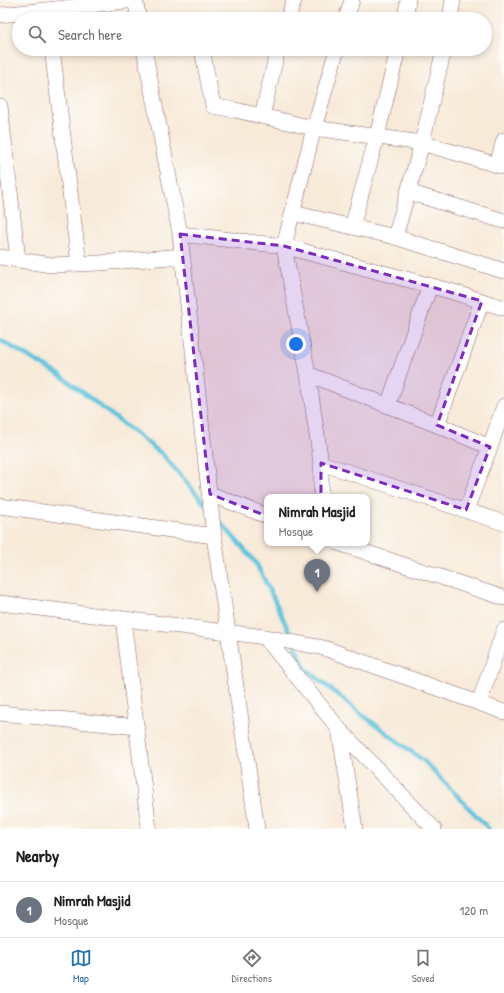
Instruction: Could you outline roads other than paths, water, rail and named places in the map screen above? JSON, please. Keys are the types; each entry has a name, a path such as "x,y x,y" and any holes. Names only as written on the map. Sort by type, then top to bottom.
{"street":[{"path":"60,12 135,0 138,12"},
{"path":"290,12 294,0"},
{"path":"348,12 352,0"},
{"path":"406,12 408,0"},
{"path":"451,12 454,0"},
{"path":"0,14 12,14"},
{"path":"53,56 79,264"},
{"path":"148,56 180,234 214,536 229,632 256,829"},
{"path":"203,56 213,106 314,128 422,143 501,166 504,140"},
{"path":"262,116 276,56"},
{"path":"321,494 321,463 308,374 284,246 334,56"},
{"path":"352,227 377,136 396,56"},
{"path":"395,237 422,143 442,56"},
{"path":"0,106 18,260"},
{"path":"408,192 504,221"},
{"path":"293,213 395,237 504,270"},
{"path":"180,234 284,246 504,308"},
{"path":"0,257 51,265 100,263 182,256"},
{"path":"388,405 430,286"},
{"path":"437,425 482,301"},
{"path":"308,374 490,447"},
{"path":"466,510 504,406"},
{"path":"321,463 504,523"},
{"path":"210,494 264,515"},
{"path":"0,506 214,536"},
{"path":"347,546 504,598"},
{"path":"0,603 229,632 324,648 504,712"},
{"path":"123,619 149,829"},
{"path":"479,703 504,630"},
{"path":"265,637 339,729 434,829"},
{"path":"0,713 137,727"},
{"path":"339,729 356,828"}],"waterway":[{"path":"0,340 60,375 162,454 206,505"},
{"path":"216,517 256,563 292,638"},
{"path":"295,645 305,668 360,713 424,761 489,829"}],"place":[{"name":"Nimrah Masjid","path":"317,592"}]}
